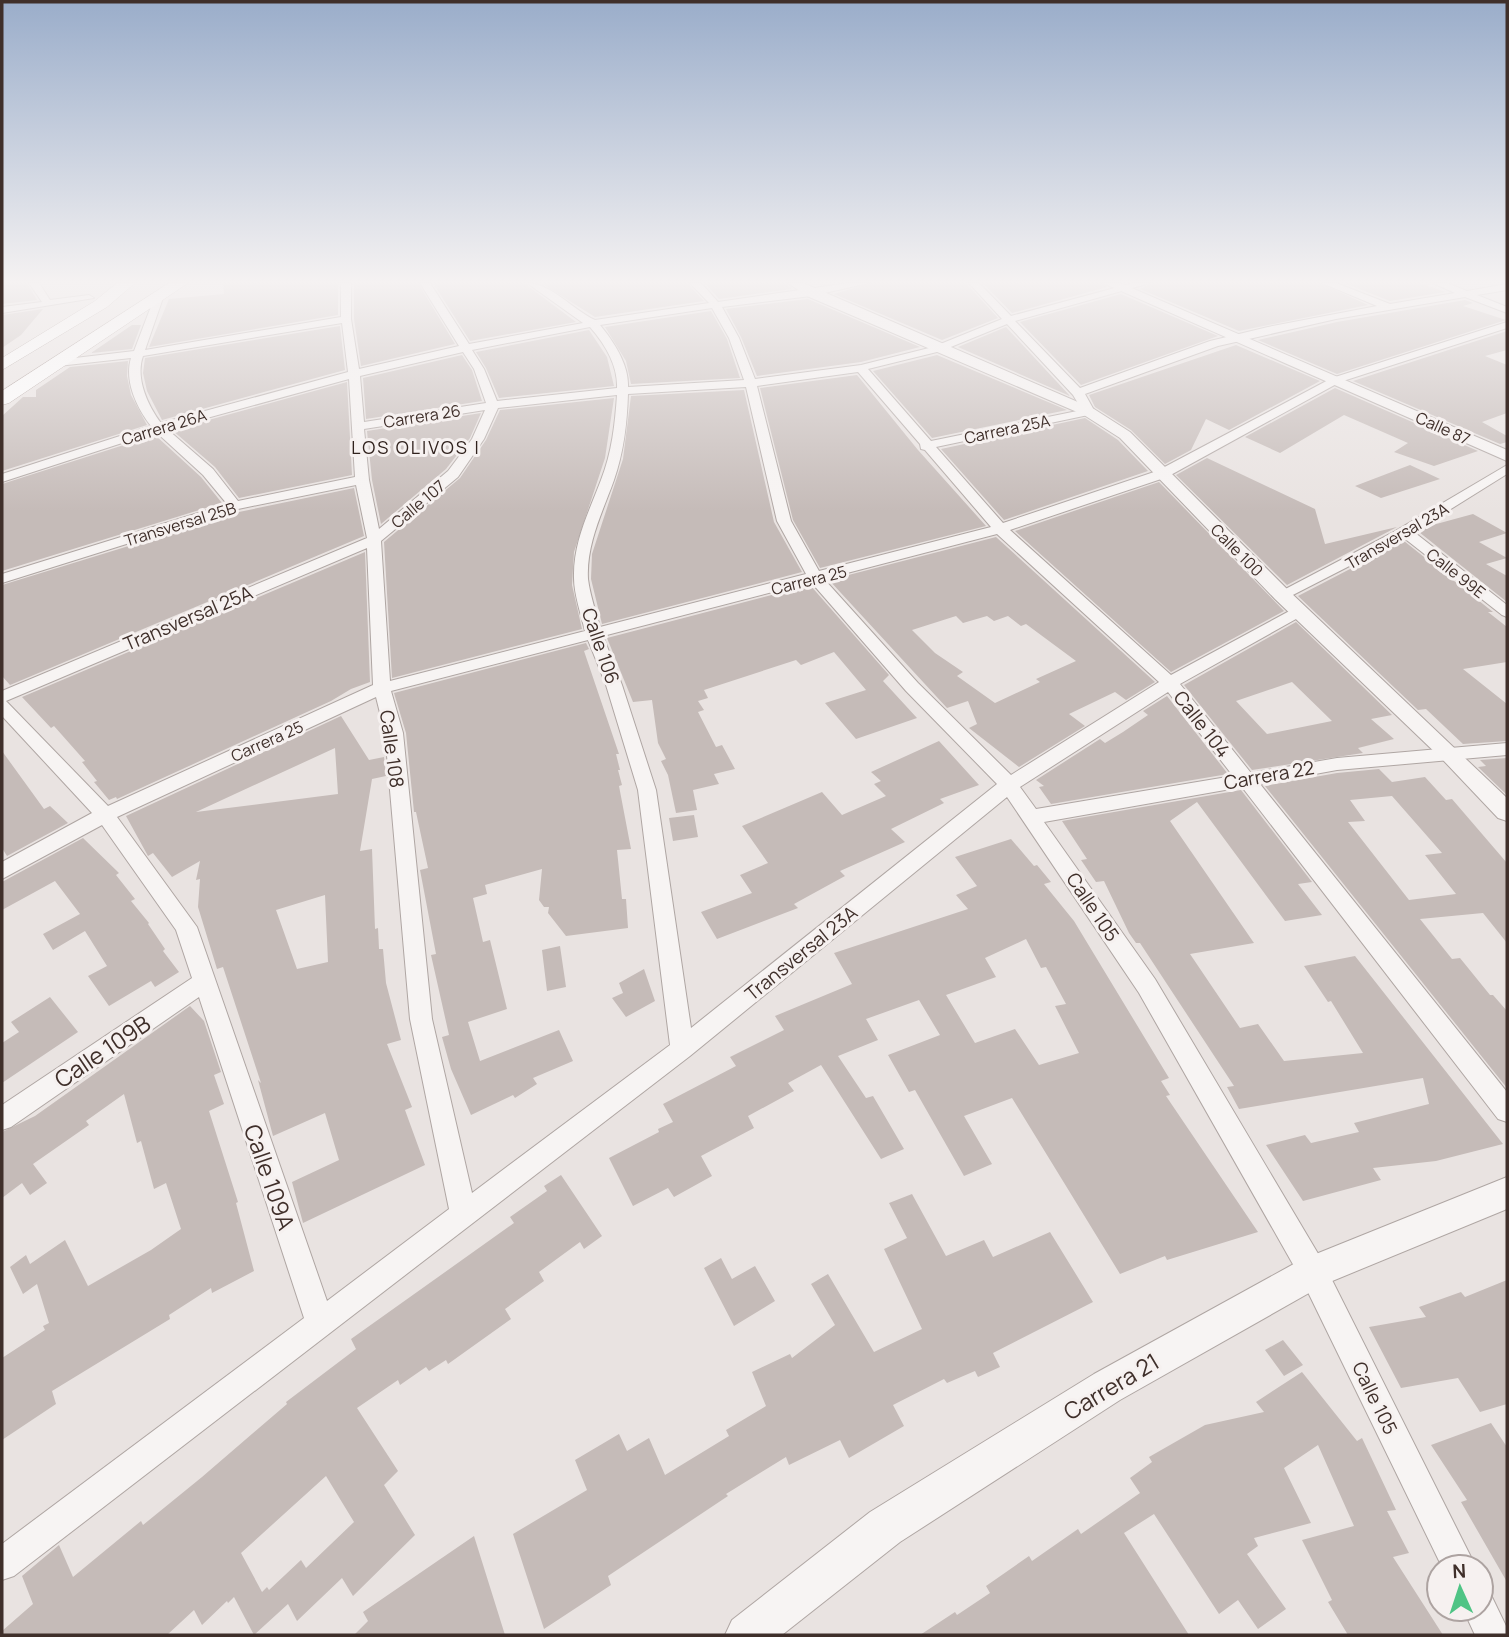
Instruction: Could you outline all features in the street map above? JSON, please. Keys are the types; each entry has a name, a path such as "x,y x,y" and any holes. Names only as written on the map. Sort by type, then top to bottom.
{"highway":[{"path":"2,385 44,359"},
{"path":"2,399 63,359"}],"street":[{"path":"58,363 90,359"},
{"path":"137,359 135,374 138,388 144,408 156,428 208,472 235,506"},
{"name":"Calle 108","path":"352,359 362,480 374,540 382,688 394,733 404,865 421,1019 463,1212"},
{"name":"Carrera 26A","path":"2,478 156,428 407,359"},
{"path":"472,359 479,369 493,405"},
{"name":"Calle 106","path":"617,359 623,377 621,432 608,479 594,510 581,579 593,632 614,685 647,790 682,1049"},
{"name":"Calle 105","path":"742,359 751,383 784,521 816,579 912,687 1009,785 1147,986 1313,1272 1452,1553"},
{"name":"Carrera 26","path":"357,427 493,405 621,391 751,383 862,368 896,359"},
{"path":"962,359 1089,412"},
{"name":"Calle 100","path":"1047,359 1078,393 1089,412 1125,435 1282,594 1507,812"},
{"path":"1078,393 1163,359"},
{"name":"Calle 87","path":"1287,359 1507,456"},
{"name":"Carrera 25","path":"2,871 105,815 382,688 593,632 816,579 1000,529 1162,474 1336,380 1400,359"},
{"name":"Calle 104","path":"862,368 925,446 1000,529 1170,683 1507,1111"},
{"name":"Calle 107","path":"374,540 453,474 478,439 493,405"},
{"name":"Carrera 25A","path":"925,446 1089,412"},
{"name":"Transversal 23A","path":"1282,594 1337,570 1406,533 1507,469"},
{"name":"Transversal 25B","path":"2,579 235,506 362,480"},
{"name":"Calle 99E","path":"1406,533 1507,612"},
{"name":"Transversal 25A","path":"2,697 374,540"},
{"name":"Transversal 23A","path":"320,1322 682,1049 1009,785 1170,683 1300,611"},
{"name":"Calle 109A","path":"2,706 105,815 186,927 320,1322"},
{"name":"Carrera 22","path":"1032,817 1336,764 1507,749"},
{"name":"Calle 109B","path":"2,1119 203,982"},
{"name":"Carrera 21","path":"747,1635 885,1527 1107,1387 1313,1272 1507,1193"},
{"path":"2,1564 320,1322"}],"building":[{"path":"145,359 344,359 345,370 162,420 147,391 143,373"},
{"path":"360,359 389,359 361,366"},
{"path":"443,359 465,359 472,370 482,401 366,419 363,378"},
{"path":"481,359 608,359 614,386 499,398"},
{"path":"734,359 740,378 631,384 626,361"},
{"path":"750,359 871,359 861,362 757,376"},
{"path":"919,359 947,359 1067,410 932,438 873,371"},
{"path":"986,359 1036,359 1070,396"},
{"path":"1056,359 1153,359 1081,385"},
{"path":"1194,359 1270,359 1320,381 1229,430 1206,419 1191,450 1165,464 1131,430 1095,407 1089,395"},
{"path":"1303,359 1383,359 1337,374"},
{"path":"1420,359 1493,359 1507,365 1507,413 1482,422 1507,436 1507,442 1500,444 1353,381"},
{"path":"128,361 127,376 131,395 147,425 2,471 2,416 23,397 36,397 36,390 70,367"},
{"path":"857,375 918,450 986,526 820,568 793,520 760,388"},
{"path":"347,382 352,475 239,498 215,467 172,430"},
{"path":"1335,388 1478,451 1434,466 1394,452 1408,443 1344,415 1280,453 1245,437"},
{"path":"744,390 774,522 802,572 602,624 591,579 592,554 623,459 631,396"},
{"path":"614,398 605,458 574,552 572,585 582,629 392,678 384,542 460,478 486,440 500,410"},
{"path":"481,413 470,438 446,469 381,524 372,480 367,431"},
{"path":"1085,418 1118,440 1148,471 1004,520 941,449"},
{"path":"155,435 201,477 222,503 2,571 2,484"},
{"path":"1207,458 1315,509 1325,544 1397,527 1287,585 1176,475"},
{"path":"1410,465 1440,479 1381,498 1355,486"},
{"path":"1159,482 1284,611 1171,672 1015,531"},
{"path":"354,488 364,536 10,685 2,676 2,585 239,512"},
{"path":"1473,514 1507,533 1479,542 1507,558 1486,564 1507,576 1507,602 1419,532 1429,526"},
{"path":"996,537 1155,682 1126,700 1115,692 1069,714 1085,726 1019,767 969,728 977,724 968,701 947,708 829,580","holes":["956,616 963,623 987,616 994,621 1008,616 1021,626 1026,624 1076,661 1036,679 1040,682 995,703 957,676 963,672 935,653 912,630"]},
{"path":"1404,541 1493,612 1488,612 1507,627 1507,662 1463,669 1507,704 1507,741 1463,744 1426,709 1418,710 1298,596"},
{"path":"365,552 370,682 117,799 116,797 109,800 94,782 97,781 82,762 85,761 54,726 51,728 22,697"},
{"path":"810,585 889,675 883,681 917,718 856,739 825,703 866,690 834,652 801,665 796,660 704,690 708,698 698,701 704,710 698,712 716,747 722,745 735,769 714,774 719,784 693,790 697,810 676,813 668,775 661,761 666,759 658,743 652,700 633,702 607,638"},
{"path":"1296,622 1392,715 1371,719 1394,739 1358,748 1363,753 1252,770 1184,685","holes":["1292,682 1332,721 1267,734 1236,701"]},
{"path":"586,643 589,649 584,651 619,754 616,754 622,785 619,786 631,849 617,850 628,928 566,936 548,913 549,907 544,907 539,900 542,869 485,885 487,894 473,898 483,942 490,940 507,1009 468,1022 480,1061 559,1030 573,1061 533,1078 537,1084 515,1098 513,1095 471,1115 451,1069 442,1037 449,1035 431,955 436,954 420,870 428,868 414,812 406,733 394,693"},
{"path":"1167,696 1228,774 1051,804 1039,787 1044,786 1036,780 1100,739 1105,743 1123,732 1148,715 1143,711"},
{"path":"341,716 369,760 384,757 386,776 372,779 360,851 372,849 375,929 378,928 379,949 383,949 386,983 401,1040 387,1044 412,1107 405,1110 425,1165 303,1223 292,1182 339,1160 325,1113 273,1136 258,1080 261,1083 223,967 217,969 198,907 200,879 196,880 200,861 172,877 153,853 148,856 126,816","holes":["335,748 338,794 196,812","325,895 328,962 297,969 276,910"]},
{"path":"939,741 979,785 940,799 944,803 891,829 905,842 840,871 845,876 794,904 798,908 717,939 701,912 752,893 740,875 768,863 742,826 822,792 842,815 886,796 874,784 881,781 871,772"},
{"path":"2,751 44,809 50,806 68,823 7,856 2,848"},
{"path":"1507,758 1507,795 1478,767 1486,766 1480,760"},
{"path":"1379,769 1392,782 1425,777 1446,800 1452,799 1507,863 1507,943 1483,913 1420,919 1452,959 1460,958 1490,995 1507,1011 1507,1088 1265,786 1337,773","holes":["1392,796 1442,853 1425,855 1456,894 1409,900 1348,822 1365,821 1350,800"]},
{"path":"1241,790 1312,882 1298,884 1322,915 1285,921 1197,802 1170,821 1254,943 1190,954 1240,1028 1258,1024 1284,1061 1363,1053 1331,1001 1328,1002 1304,966 1355,956 1503,1144 1436,1161 1373,1168 1381,1180 1303,1201 1266,1145 1305,1135 1311,1143 1359,1132 1354,1123 1429,1104 1423,1078 1239,1109 1227,1087 1234,1086 1140,943 1136,943 1129,933 1104,881 1096,882 1081,860 1087,859 1062,821"},
{"path":"694,815 698,837 673,841 669,818"},
{"path":"83,838 119,873 116,875 135,899 131,901 149,923 165,949 163,951 179,972 155,987 151,981 109,1006 88,976 107,966 85,931 53,950 43,934 80,914 55,881 2,910 2,882"},
{"path":"1011,839 1051,882 1044,884 1074,921 1169,1078 1161,1081 1170,1095 1166,1096 1258,1232 1167,1260 1165,1256 1120,1274 1012,1098 964,1116 992,1164 964,1176 915,1090 909,1092 888,1055 940,1035 919,1000 866,1019 878,1040 838,1056 866,1098 873,1096 904,1149 881,1159 821,1065 788,1083 794,1091 748,1116 754,1128 701,1156 712,1176 674,1197 668,1188 633,1206 609,1158 673,1122 663,1104 736,1066 730,1057 784,1030 775,1016 852,984 834,953 968,909 956,895 977,886 955,857","holes":["1026,939 1041,968 1046,967 1066,1004 1055,1006 1079,1053 1039,1065 1015,1029 975,1043 946,995 996,977 985,958"]},
{"path":"560,946 566,987 547,991 542,950"},
{"path":"644,969 655,1001 626,1017 612,998 623,993 619,983"},
{"path":"50,997 78,1032 2,1083 2,1043 19,1032 11,1022"},
{"path":"190,1006 204,1021 221,1072 214,1075 224,1104 209,1111 238,1202 236,1203 254,1271 212,1293 211,1288 169,1315 170,1319 52,1391 56,1404 2,1440 2,1358 45,1330 43,1326 49,1323 37,1284 23,1294 10,1267 26,1255 30,1264 65,1240 88,1286 151,1250 181,1229 166,1183 154,1189 141,1141 137,1143 124,1094 86,1121 89,1125 33,1164 47,1183 30,1195 22,1183 2,1198 2,1132 35,1116"},
{"path":"561,1175 602,1236 584,1249 580,1242 539,1272 544,1281 505,1309 511,1319 448,1364 446,1360 429,1371 426,1367 400,1385 398,1380 357,1408 398,1471 384,1485 415,1535 353,1596 342,1578 297,1621 288,1604 254,1635 234,1597 202,1625 194,1610 167,1635 2,1635 2,1631 33,1604 22,1576 59,1545 73,1577 141,1521 143,1525 287,1404 286,1402 356,1349 351,1339 514,1223 510,1217 547,1191 544,1186","holes":["326,1476 354,1522 306,1568 301,1560 269,1590 267,1587 262,1592 241,1553"]},
{"path":"912,1194 946,1256 984,1240 993,1257 1050,1232 1093,1302 993,1353 1000,1367 978,1377 975,1371 947,1383 944,1379 893,1405 904,1426 849,1458 840,1440 789,1465 786,1457 726,1494 728,1496 608,1576 611,1585 544,1629 513,1534 587,1490 575,1460 619,1434 627,1451 649,1438 665,1475 729,1436 726,1430 766,1406 752,1372 790,1354 792,1358 835,1325 811,1284 828,1274 874,1352 922,1329 884,1249 907,1238 889,1203"},
{"path":"721,1258 732,1279 755,1266 775,1301 734,1326 704,1268"},
{"path":"1507,1280 1507,1404 1480,1412 1458,1378 1401,1388 1369,1327 1426,1317 1419,1307 1461,1292 1465,1297"},
{"path":"1283,1340 1303,1365 1284,1376 1265,1350"},
{"path":"1302,1372 1357,1441 1362,1438 1396,1510 1387,1511 1409,1553 1393,1557 1425,1607 1425,1623 1435,1623 1443,1635 1348,1635 1328,1602 1332,1600 1302,1540 1354,1526 1318,1445 1284,1468 1311,1523 1254,1538 1258,1546 1247,1554 1286,1609 1258,1629 1238,1600 1219,1614 1154,1514 1124,1533 1189,1635 920,1635 990,1593 986,1586 1029,1556 1032,1561 1078,1529 1081,1534 1140,1493 1130,1478 1152,1462 1149,1457 1205,1425 1264,1412 1256,1402"},
{"path":"1491,1423 1507,1447 1507,1582 1495,1561 1495,1553 1490,1553 1461,1502 1467,1500 1431,1445"},
{"path":"474,1536 505,1635 354,1635 368,1621 363,1612"}],"district":[{"name":"LOS OLIVOS I","path":"416,447"}]}
